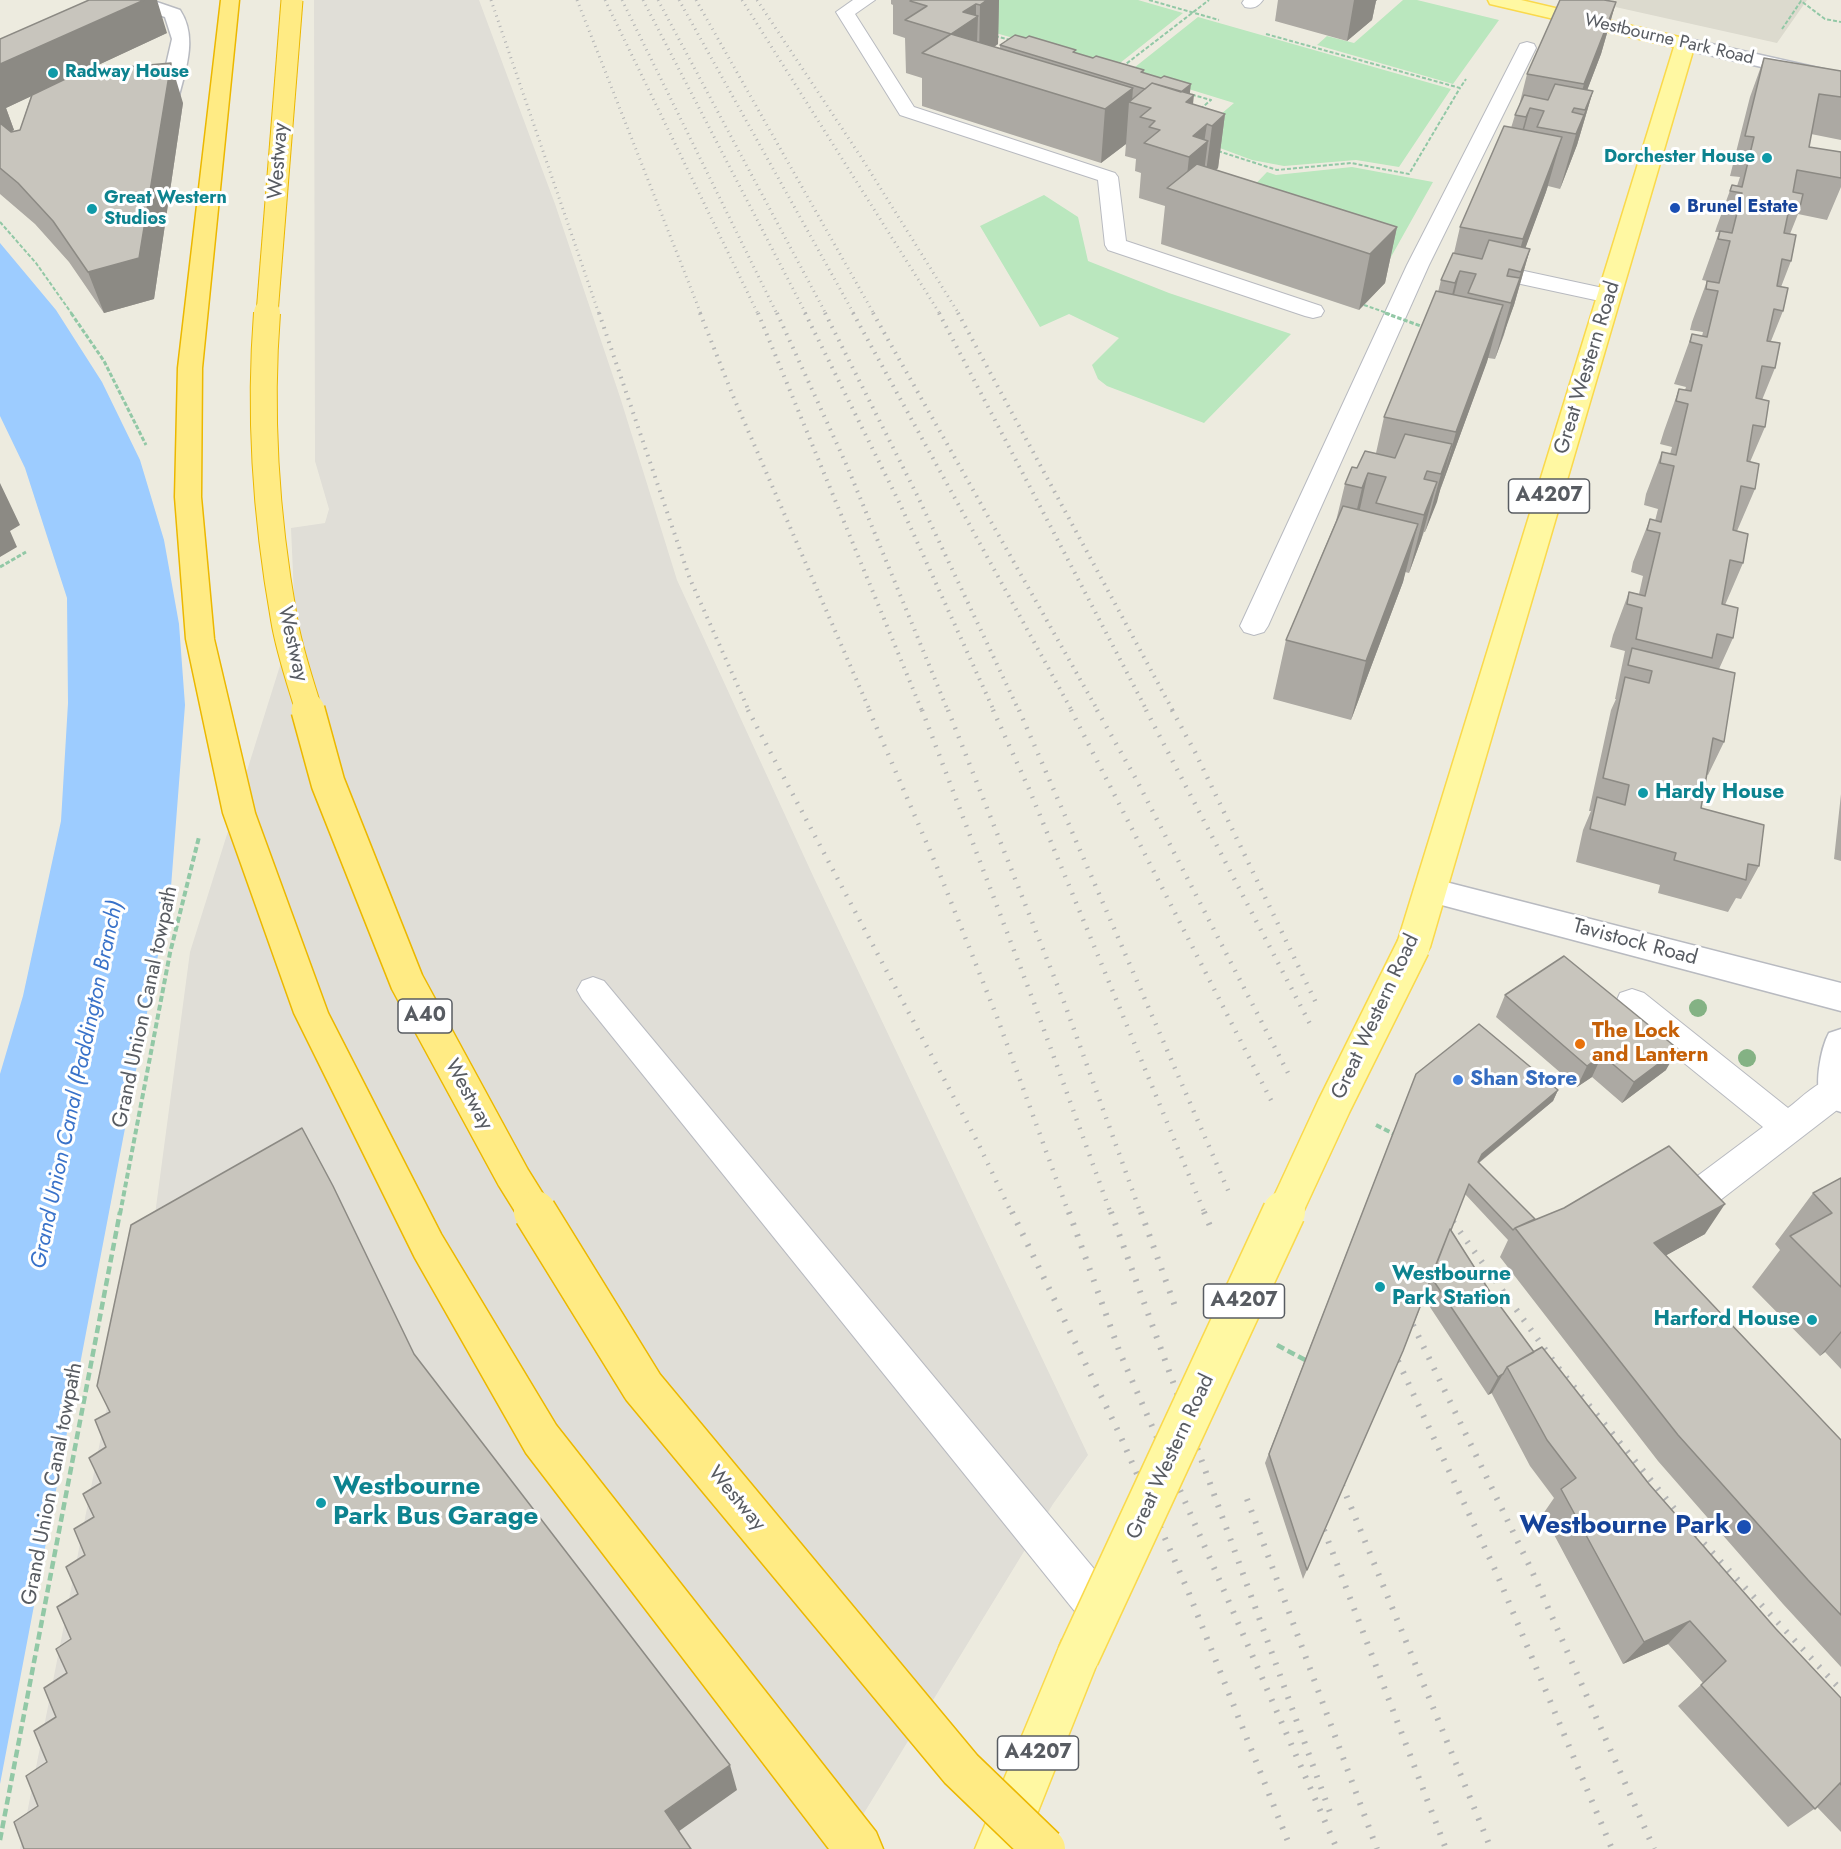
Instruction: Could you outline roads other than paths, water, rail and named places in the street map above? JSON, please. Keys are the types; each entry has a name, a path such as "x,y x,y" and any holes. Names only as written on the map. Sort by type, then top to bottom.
{"highway":[{"path":"230,0 190,368 188,497 200,639 239,813 311,1013 428,1246 541,1439 859,1849"},
{"name":"Westway","path":"292,0 264,347 264,471 284,620 325,773 402,971 513,1177 643,1387 961,1769 1044,1849"}],"main road":[{"name":"Westbourne Park Road","path":"1499,0 1685,44"},
{"name":"Great Western Road","path":"999,1849 1078,1656 1334,1106 1413,947 1685,44"}],"street":[{"path":"133,0 173,14 182,39 166,104"},
{"name":"Westbourne Park Road","path":"1685,44 1841,79"},
{"name":"Tavistock Road","path":"1430,890 1841,997"},
{"path":"1838,1094 1841,1043"}],"lane":[{"path":"866,0 845,12 906,111 1108,177 1116,245 1313,311"},
{"path":"1254,626 1422,257 1527,48"},
{"path":"1422,257 1444,261"},
{"path":"1515,276 1609,296"},
{"path":"592,990 1100,1609"},
{"path":"1632,1002 1788,1128"},
{"path":"1697,1197 1788,1128 1838,1094"}],"water":[{"name":"Grand Union Canal (Paddington Branch)","path":"0,243 56,310 102,382 140,460 164,540 179,624 185,705 171,887 0,1784 0,1074 23,996 61,821 68,703 67,598 25,468 0,416"}],"railway":[{"path":"491,0 599,314"},
{"path":"577,0 701,314"},
{"path":"605,0 758,314"},
{"path":"622,0 777,314"},
{"path":"643,0 806,314"},
{"path":"658,0 826,314"},
{"path":"679,0 854,314"},
{"path":"696,0 874,314"},
{"path":"742,0 940,314"},
{"path":"757,0 861,157 959,314"},
{"path":"599,313 690,579 749,711"},
{"path":"700,313 733,396 870,711"},
{"path":"758,313 922,711"},
{"path":"777,313 847,466 948,711"},
{"path":"805,313 899,502 994,711"},
{"path":"825,313 918,497 1019,711"},
{"path":"853,313 1072,711"},
{"path":"873,313 1098,711"},
{"path":"939,313 1147,711"},
{"path":"958,313 1173,711"},
{"path":"748,710 978,1143 1012,1214"},
{"path":"869,710 937,867 997,1017 1069,1214"},
{"path":"922,710 1036,1008 1111,1214"},
{"path":"948,710 1064,1002 1141,1214"},
{"path":"993,710 1029,789 1205,1214"},
{"path":"1019,710 1231,1197"},
{"path":"1071,710 1274,1106"},
{"path":"1097,710 1136,779 1288,1073"},
{"path":"1146,710 1310,1024"},
{"path":"1172,710 1195,752 1318,1007"},
{"path":"1012,1212 1120,1435 1188,1591 1291,1849"},
{"path":"1069,1212 1120,1353 1337,1849"},
{"path":"1111,1212 1331,1815"},
{"path":"1141,1212 1176,1309"},
{"path":"1204,1212 1213,1233"},
{"path":"1453,1222 1560,1370 1697,1536 1841,1690"},
{"path":"1413,1325 1531,1569 1654,1849"},
{"path":"1398,1361 1497,1574 1612,1849"},
{"path":"1342,1485 1491,1849"},
{"path":"1247,1499 1377,1849"},
{"path":"1324,1530 1446,1849"}],"place":[{"name":"Radway House","path":"53,73"},
{"name":"Dorchester House","path":"1767,158"},
{"name":"Brunel Estate","path":"1675,208"},
{"name":"Great Western Studios","path":"92,209"},
{"name":"Hardy House","path":"1643,793"},
{"name":"The Lock and Lantern","path":"1580,1044"},
{"name":"Shan Store","path":"1458,1080"},
{"name":"Westbourne Park Station","path":"1380,1287"},
{"name":"Harford House","path":"1812,1320"},
{"name":"Westbourne Park Bus Garage","path":"321,1503"},
{"name":"Westbourne Park","path":"1744,1527"}]}
